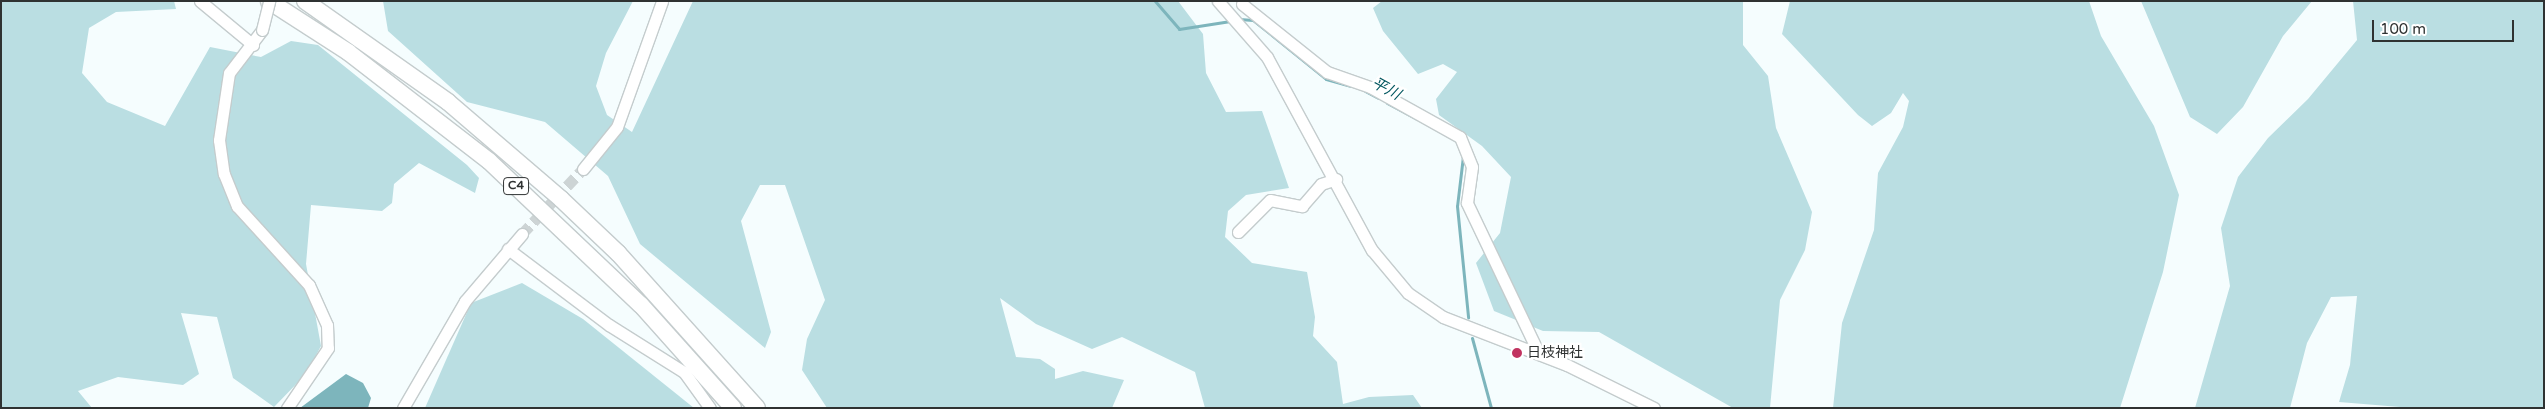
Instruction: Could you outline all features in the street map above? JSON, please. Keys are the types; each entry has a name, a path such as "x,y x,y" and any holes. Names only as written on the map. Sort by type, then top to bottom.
{"highway":[{"name":"C4","path":"269,1 370,68 488,161 641,305 733,408"},
{"name":"C4","path":"305,1 448,102 561,199 618,253 757,408"}],"street":[{"path":"200,1 253,45"},
{"path":"269,1 262,30 253,45 233,66 225,86 219,140 224,174 245,218 309,285 330,338 318,365 287,408"},
{"path":"583,169 617,127 662,1"},
{"path":"1218,1 1235,17 1276,72 1336,178 1372,250 1408,293 1443,317 1539,354 1654,408"},
{"path":"1235,17 1243,3 1327,72 1370,87 1460,136 1472,167 1467,203 1539,354"},
{"path":"1238,232 1270,200 1302,206 1322,184 1336,178"},
{"path":"403,408 465,301 522,234"},
{"path":"508,249 609,325 684,372 710,408"}],"shaded area":[{"path":"1,1 174,1 176,9 116,12 89,28 82,73 107,102 165,126 210,47 261,57 291,41 318,45 467,165 479,178 475,193 419,163 394,184 392,203 382,211 311,205 306,264 321,346 306,374 274,407 233,378 217,317 181,313 199,374 183,385 118,377 78,391 92,408 1,408"},
{"path":"383,1 633,1 606,53 596,86 607,115 632,132 693,1 1178,1 1203,34 1206,73 1226,112 1262,111 1289,188 1246,195 1228,211 1225,237 1252,263 1307,272 1315,317 1313,336 1337,362 1343,404 1369,397 1413,395 1422,408 1205,408 1195,372 1122,337 1092,349 1036,324 1000,298 1016,357 1040,359 1055,369 1055,379 1083,371 1124,380 1112,408 827,408 802,370 807,339 825,300 785,185 760,185 741,221 771,332 765,348 640,244 608,176 545,122 467,102 388,31"},
{"path":"1382,1 1743,1 1743,45 1768,76 1776,128 1812,212 1805,250 1780,300 1770,408 1733,408 1599,332 1543,331 1494,311 1476,263 1500,233 1511,177 1482,146 1439,115 1436,99 1457,72 1443,64 1418,74 1383,31 1373,8"},
{"path":"1790,1 2089,1 2101,36 2154,126 2179,195 2163,272 2120,408 1833,408 1842,323 1874,230 1878,173 1903,127 1909,101 1903,93 1891,113 1872,126 1858,115 1782,34"},
{"path":"2141,1 2312,1 2283,36 2243,107 2217,134 2190,117"},
{"path":"2353,1 2544,1 2544,408 2412,408 2339,402 2350,365 2357,296 2331,297 2307,343 2290,408 2195,408 2230,286 2221,228 2238,177 2268,138 2308,99 2357,40"},
{"path":"522,283 583,319 694,408 425,408 471,303"},
{"path":"346,374 363,383 371,398 368,408 300,408"}],"waterway":[{"name":"平川","path":"1155,1 1179,29 1230,21"},
{"name":"平川","path":"1239,19 1253,20 1326,79 1350,86"},
{"name":"平川","path":"1365,91 1378,98"},
{"name":"平川","path":"1387,103 1417,119"},
{"name":"平川","path":"1463,156 1457,206 1468,317"},
{"name":"平川","path":"1472,338 1491,408"}],"tunnel":[{"path":"522,234 583,169"}],"place":[{"name":"日枝神社","path":"1517,353"}]}
